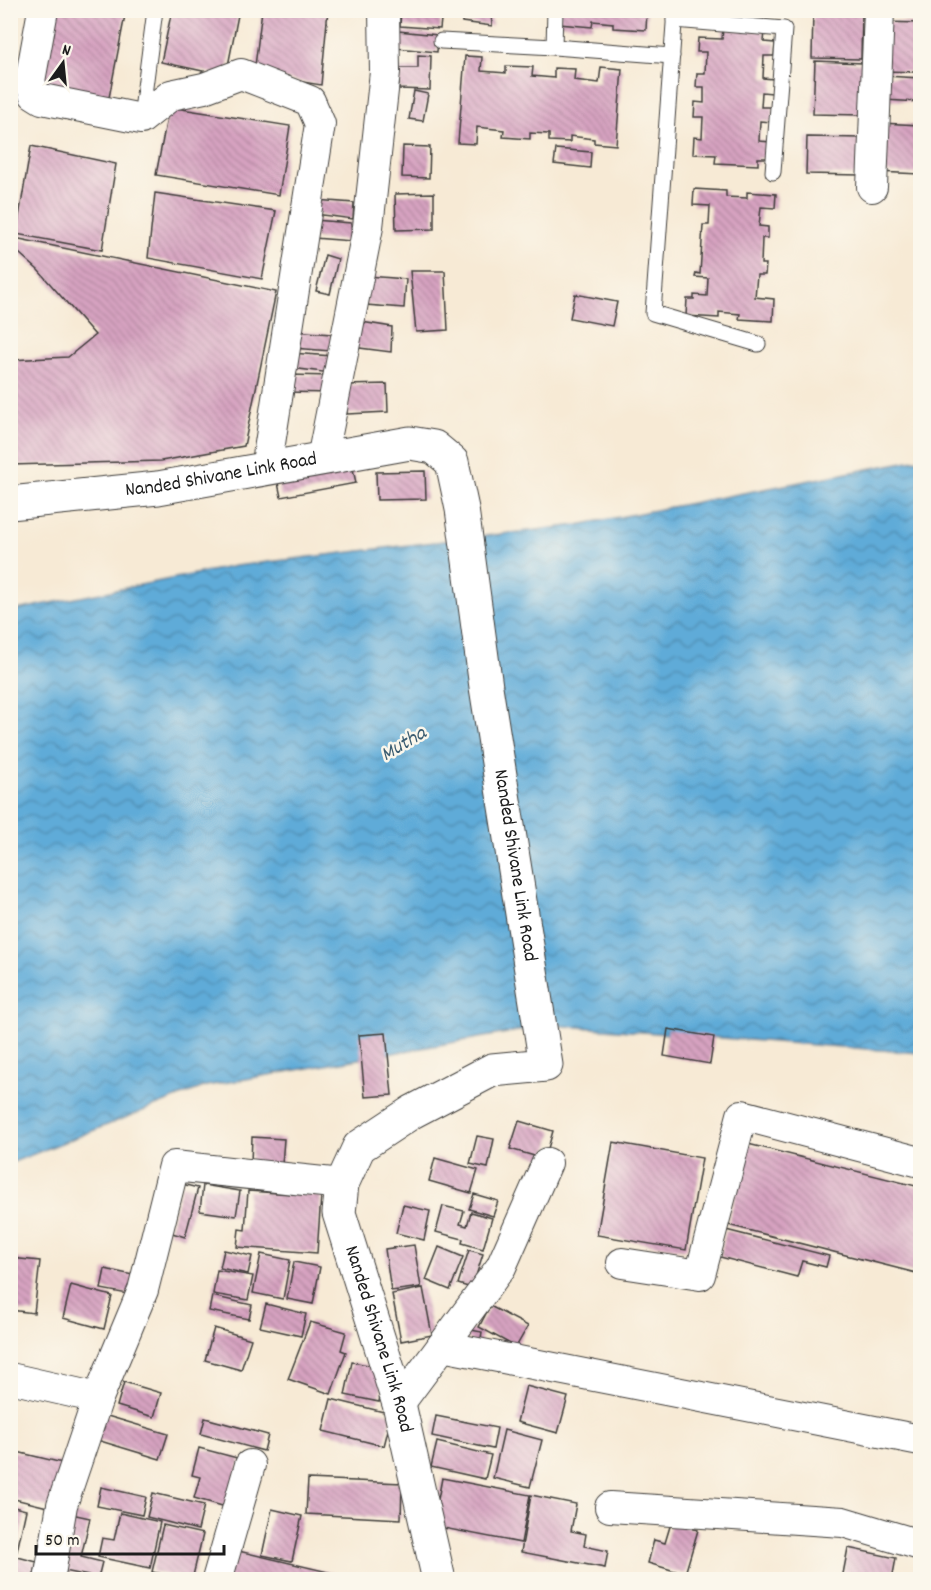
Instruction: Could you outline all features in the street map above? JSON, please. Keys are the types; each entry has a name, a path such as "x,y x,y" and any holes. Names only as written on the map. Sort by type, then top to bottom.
{"street":[{"path":"43,10 30,81 34,94 42,99 141,119 171,95 204,88 241,74 310,101 320,124 266,469"},
{"path":"322,459 368,227 385,72 384,10"},
{"path":"872,188 879,10"},
{"name":"Nanded Shivane Link Road","path":"10,503 158,488 410,443 434,447 452,462 462,509 486,687 546,1065 492,1070 412,1112 359,1147 342,1184 339,1213 399,1404 439,1580"},
{"path":"622,1263 700,1275 742,1115 921,1162"},
{"path":"399,1404 501,1267 547,1163"},
{"path":"49,1580 62,1505 98,1398 143,1290 174,1166 342,1184"},
{"path":"442,1346 921,1440"},
{"path":"10,1378 98,1398"},
{"path":"217,1580 250,1465"},
{"path":"610,1507 843,1522 921,1545"}],"lane":[{"path":"141,119 155,10"},
{"path":"554,47 555,10"},
{"path":"758,344 653,313 674,15 783,28 773,172"},
{"path":"441,41 672,56"}],"water":[{"name":"Mutha","path":"920,459 920,1053 552,1025 206,1086 11,1163 11,611 235,566 578,525"}],"building":[{"path":"49,10 126,10 108,103 32,89"},
{"path":"172,10 239,10 226,76 161,62"},
{"path":"262,10 328,10 321,85 254,74"},
{"path":"401,10 442,10 440,29 400,26"},
{"path":"461,10 491,10 492,26 462,22"},
{"path":"560,10 647,10 646,30 613,28 613,23 593,21 592,27 559,24"},
{"path":"813,10 862,11 861,59 812,58"},
{"path":"901,10 920,10 920,13 901,12"},
{"path":"884,22 920,23 920,72 883,71"},
{"path":"723,29 765,31 764,42 775,43 774,56 764,56 763,78 774,79 772,93 762,92 761,107 773,107 772,122 760,121 759,141 772,142 771,158 758,158 758,165 715,163 716,155 693,154 694,137 702,138 703,117 694,117 695,102 704,103 704,87 696,87 697,73 705,73 706,52 697,52 698,38 722,39"},
{"path":"398,31 438,35 437,52 397,48"},
{"path":"418,55 431,56 430,90 399,89 399,68 418,68"},
{"path":"465,56 482,57 481,71 506,73 506,66 533,67 532,76 554,78 554,68 575,69 574,80 599,83 601,67 622,69 616,145 594,143 594,139 570,136 570,142 549,141 549,134 530,133 530,139 503,137 504,130 477,127 476,144 458,143"},
{"path":"815,61 863,63 862,115 813,114"},
{"path":"885,76 920,78 920,102 884,100"},
{"path":"414,91 428,94 423,121 409,119"},
{"path":"169,107 290,126 279,195 156,175"},
{"path":"880,123 920,125 920,174 878,172"},
{"path":"807,137 861,138 861,175 806,174"},
{"path":"31,146 116,164 102,250 16,234"},
{"path":"403,146 430,147 429,178 402,177"},
{"path":"556,149 591,152 590,168 554,164"},
{"path":"694,189 726,191 726,197 747,198 747,192 776,194 775,208 761,207 759,226 768,227 768,238 762,238 761,264 766,264 765,275 757,275 755,297 774,299 773,321 739,319 740,314 719,312 719,318 686,316 687,299 694,299 694,295 707,296 708,278 695,277 696,273 700,274 703,225 709,225 710,206 693,205"},
{"path":"155,193 276,211 262,279 148,258"},
{"path":"434,193 434,229 396,230 395,194"},
{"path":"315,200 354,203 353,219 315,214"},
{"path":"314,220 351,223 352,241 314,238"},
{"path":"10,237 276,292 244,446 161,461 10,465 10,360 68,357 95,335 38,270 10,245"},
{"path":"325,255 338,259 330,294 316,291"},
{"path":"410,271 445,271 448,330 416,332"},
{"path":"367,276 406,279 404,308 366,305"},
{"path":"575,294 617,302 612,326 570,318"},
{"path":"355,321 392,327 391,352 352,347"},
{"path":"294,331 331,334 331,351 293,348"},
{"path":"291,353 332,356 331,373 291,368"},
{"path":"290,375 331,376 330,393 288,392"},
{"path":"387,384 388,412 347,414 346,385"},
{"path":"353,469 356,483 281,497 278,483"},
{"path":"425,471 426,499 377,500 376,472"},
{"path":"668,1029 714,1037 710,1064 664,1056"},
{"path":"386,1033 392,1095 365,1097 359,1035"},
{"path":"519,1121 553,1131 545,1159 510,1149"},
{"path":"477,1136 494,1139 488,1168 470,1164"},
{"path":"252,1137 284,1139 282,1165 251,1162"},
{"path":"613,1142 702,1158 686,1250 597,1235"},
{"path":"748,1144 920,1187 920,1274 728,1225"},
{"path":"435,1158 478,1170 471,1193 429,1181"},
{"path":"182,1184 198,1188 185,1237 169,1232"},
{"path":"203,1185 240,1191 236,1216 200,1211"},
{"path":"248,1191 321,1196 317,1253 237,1247 239,1229 245,1230"},
{"path":"474,1194 498,1201 493,1216 469,1209"},
{"path":"403,1205 430,1211 424,1240 396,1233"},
{"path":"443,1206 464,1211 460,1224 467,1226 471,1212 492,1218 483,1249 462,1243 463,1239 436,1232"},
{"path":"726,1230 829,1256 826,1267 802,1261 797,1277 720,1257"},
{"path":"414,1245 421,1287 391,1291 385,1249"},
{"path":"439,1247 463,1257 450,1290 426,1280"},
{"path":"224,1250 252,1256 248,1274 220,1268"},
{"path":"469,1250 483,1254 472,1288 458,1284"},
{"path":"261,1254 290,1260 283,1299 253,1293"},
{"path":"10,1258 40,1261 34,1313 10,1310"},
{"path":"294,1262 320,1267 313,1304 287,1299"},
{"path":"105,1269 142,1277 138,1296 101,1289"},
{"path":"217,1270 253,1276 248,1300 213,1294"},
{"path":"71,1285 112,1296 104,1329 63,1318"},
{"path":"423,1288 432,1335 401,1341 392,1294"},
{"path":"212,1296 252,1305 249,1319 209,1311"},
{"path":"266,1304 306,1314 301,1336 260,1327"},
{"path":"490,1306 528,1326 516,1347 479,1327"},
{"path":"310,1322 346,1332 341,1350 346,1352 331,1394 288,1379"},
{"path":"214,1328 251,1339 241,1370 205,1360"},
{"path":"460,1328 482,1332 479,1350"},
{"path":"352,1362 385,1368 379,1402 345,1395"},
{"path":"124,1382 161,1393 154,1417 117,1406"},
{"path":"526,1386 568,1397 558,1433 517,1422"},
{"path":"331,1399 392,1414 384,1446 323,1431"},
{"path":"104,1415 168,1434 160,1459 97,1440"},
{"path":"436,1416 497,1428 493,1449 432,1436"},
{"path":"205,1418 268,1435 264,1451 201,1434"},
{"path":"504,1430 542,1440 530,1487 493,1478"},
{"path":"437,1442 491,1455 485,1479 431,1467"},
{"path":"199,1448 241,1459 226,1507 194,1498 200,1477 192,1475"},
{"path":"13,1451 67,1464 56,1509 10,1498 10,1460"},
{"path":"442,1478 530,1495 521,1543 433,1526"},
{"path":"308,1479 402,1483 401,1519 306,1514"},
{"path":"101,1487 146,1497 142,1515 97,1506"},
{"path":"153,1493 204,1505 198,1530 147,1517"},
{"path":"531,1495 576,1504 571,1531 586,1534 584,1546 608,1551 605,1568 521,1552"},
{"path":"10,1506 26,1510 17,1551 10,1549"},
{"path":"272,1509 302,1516 292,1561 262,1555"},
{"path":"67,1513 90,1518 81,1557 102,1562 98,1578 55,1569"},
{"path":"120,1513 160,1522 150,1568 98,1557 102,1538 114,1540"},
{"path":"671,1523 698,1530 685,1574 648,1563 654,1540 665,1543"},
{"path":"163,1525 203,1534 192,1580 152,1572"},
{"path":"848,1548 896,1558 892,1580 842,1579"},
{"path":"230,1549 358,1579 358,1580 223,1580"},
{"path":"10,1555 37,1562 33,1579 10,1573"}]}
